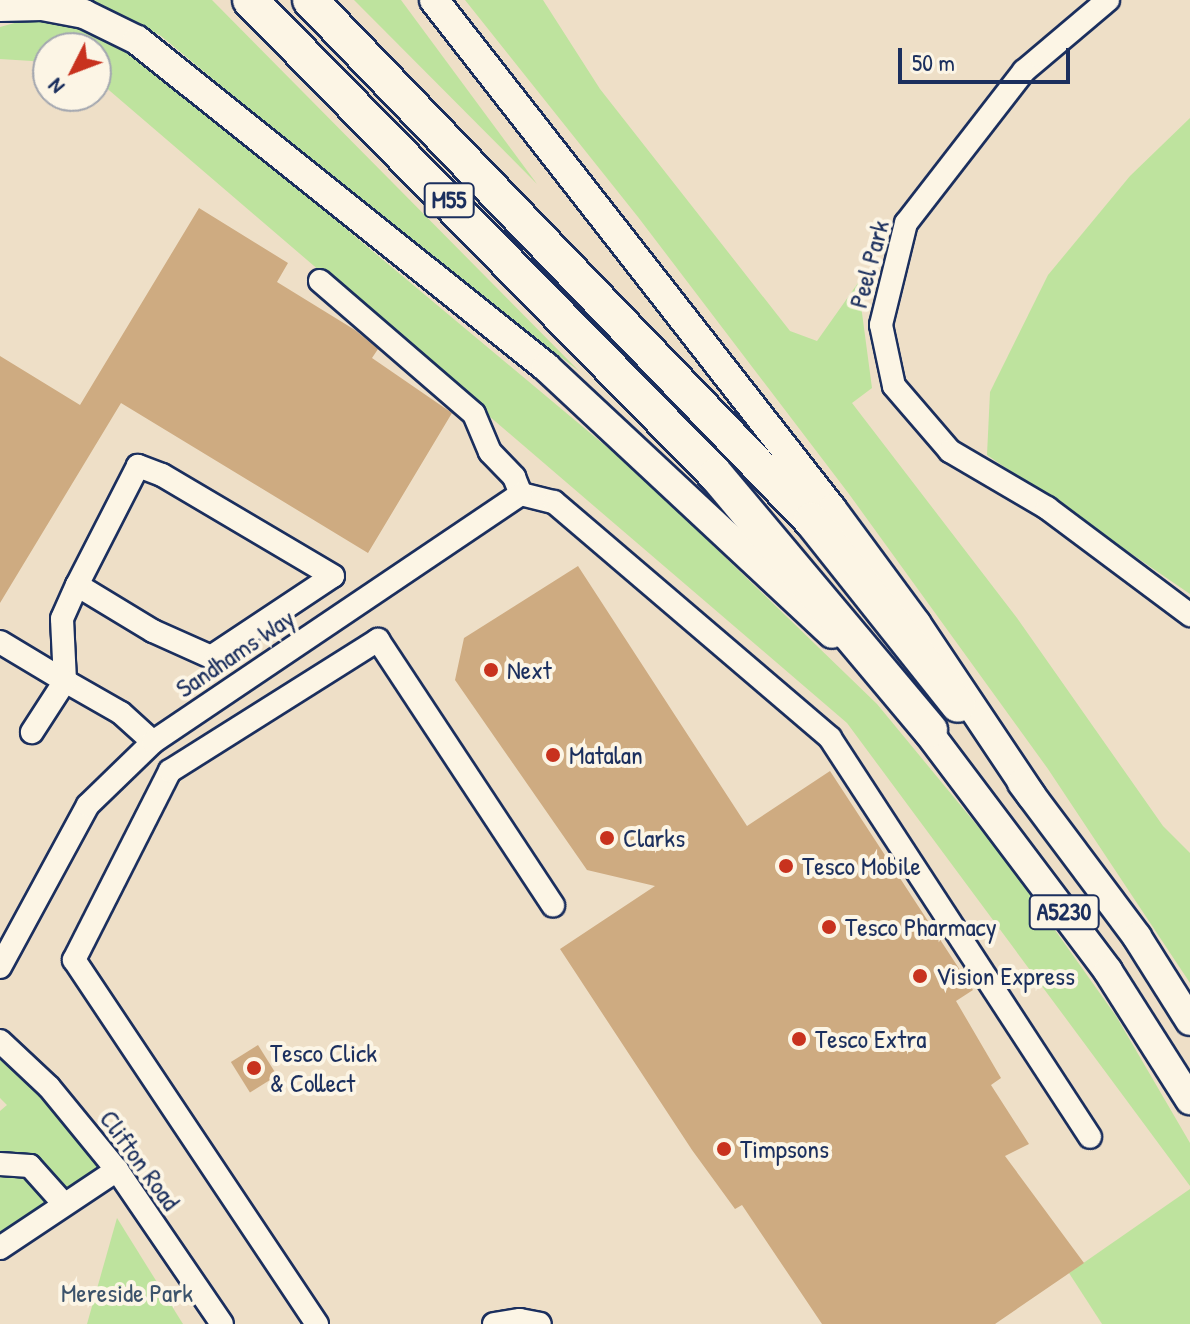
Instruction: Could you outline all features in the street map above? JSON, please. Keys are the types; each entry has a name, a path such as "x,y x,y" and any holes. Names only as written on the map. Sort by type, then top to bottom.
{"highway":[{"name":"M55","path":"250,0 706,465 930,730"},
{"name":"M55","path":"310,0 811,520 958,705"}],"main road":[{"path":"434,0 832,509 916,623 1032,796"},
{"path":"0,7 42,6 84,14 137,40 546,367 930,730"},
{"name":"A5230","path":"958,705 1032,796 1137,937 1190,1021"},
{"name":"A5230","path":"930,730 1108,971 1190,1100"}],"street":[{"name":"Peel Park","path":"1108,0 1024,71 906,223 881,325 894,386 950,451 1047,508 1190,615"},
{"path":"320,281 474,414 490,452 514,477 521,494 554,502 830,738 1090,1137"},
{"path":"32,732 65,681 62,619 77,585 138,466 162,475 333,576 211,657 153,631 77,585"},
{"name":"Sandhams Way","path":"1,959 88,805 153,742 521,494"},
{"path":"317,1324 74,960 170,771 378,640 553,905"},
{"path":"0,642 121,713 153,742"},
{"name":"Clifton Road","path":"0,1041 49,1087 117,1170 222,1324"},
{"path":"0,1164 30,1166 64,1204"},
{"path":"0,1248 117,1170"},
{"path":"494,1324 520,1320 540,1324"}],"green space":[{"path":"92,0 212,0 579,371 412,244 161,36"},
{"path":"354,0 401,0 537,184"},
{"path":"465,0 543,0 600,89 790,331 817,341 858,283 872,388 852,403 1017,618 1163,826 1190,853 1190,983 1048,769 849,494 638,217"},
{"path":"33,18 81,26 93,32 32,32 32,61 0,59 0,27"},
{"path":"112,42 138,55 638,473 877,704 1004,858 1116,1016 1190,1143 1190,1186 847,723 112,93"},
{"path":"1190,118 1190,594 987,455 990,392 1048,275 1130,176"},
{"path":"0,1041 117,1170 0,1248 0,1111 7,1105 0,1098"},
{"path":"1190,1189 1190,1324 1102,1324 1069,1273"},
{"name":"Mereside Park","path":"117,1218 183,1324 87,1324"}],"building":[{"path":"199,208 288,263 277,282 355,330 378,349 372,358 452,413 368,553 121,403 0,603 0,356 80,405"},
{"name":"Tesco Extra","path":"578,566 747,826 830,771 973,990 956,1001 1001,1078 991,1085 1029,1144 1005,1156 1084,1263 995,1324 822,1324 742,1205 735,1209 692,1150 560,949 655,886 587,870 455,680 464,638"},
{"name":"Tesco Click & Collect","path":"258,1045 277,1076 250,1092 231,1062"}],"place":[{"name":"Next","path":"491,670"},
{"name":"Matalan","path":"553,755"},
{"name":"Clarks","path":"607,838"},
{"name":"Tesco Mobile","path":"786,866"},
{"name":"Tesco Pharmacy","path":"829,927"},
{"name":"Vision Express","path":"920,976"},
{"name":"Tesco Extra","path":"799,1039"},
{"name":"Tesco Click & Collect","path":"254,1068"},
{"name":"Timpsons","path":"724,1149"}]}
